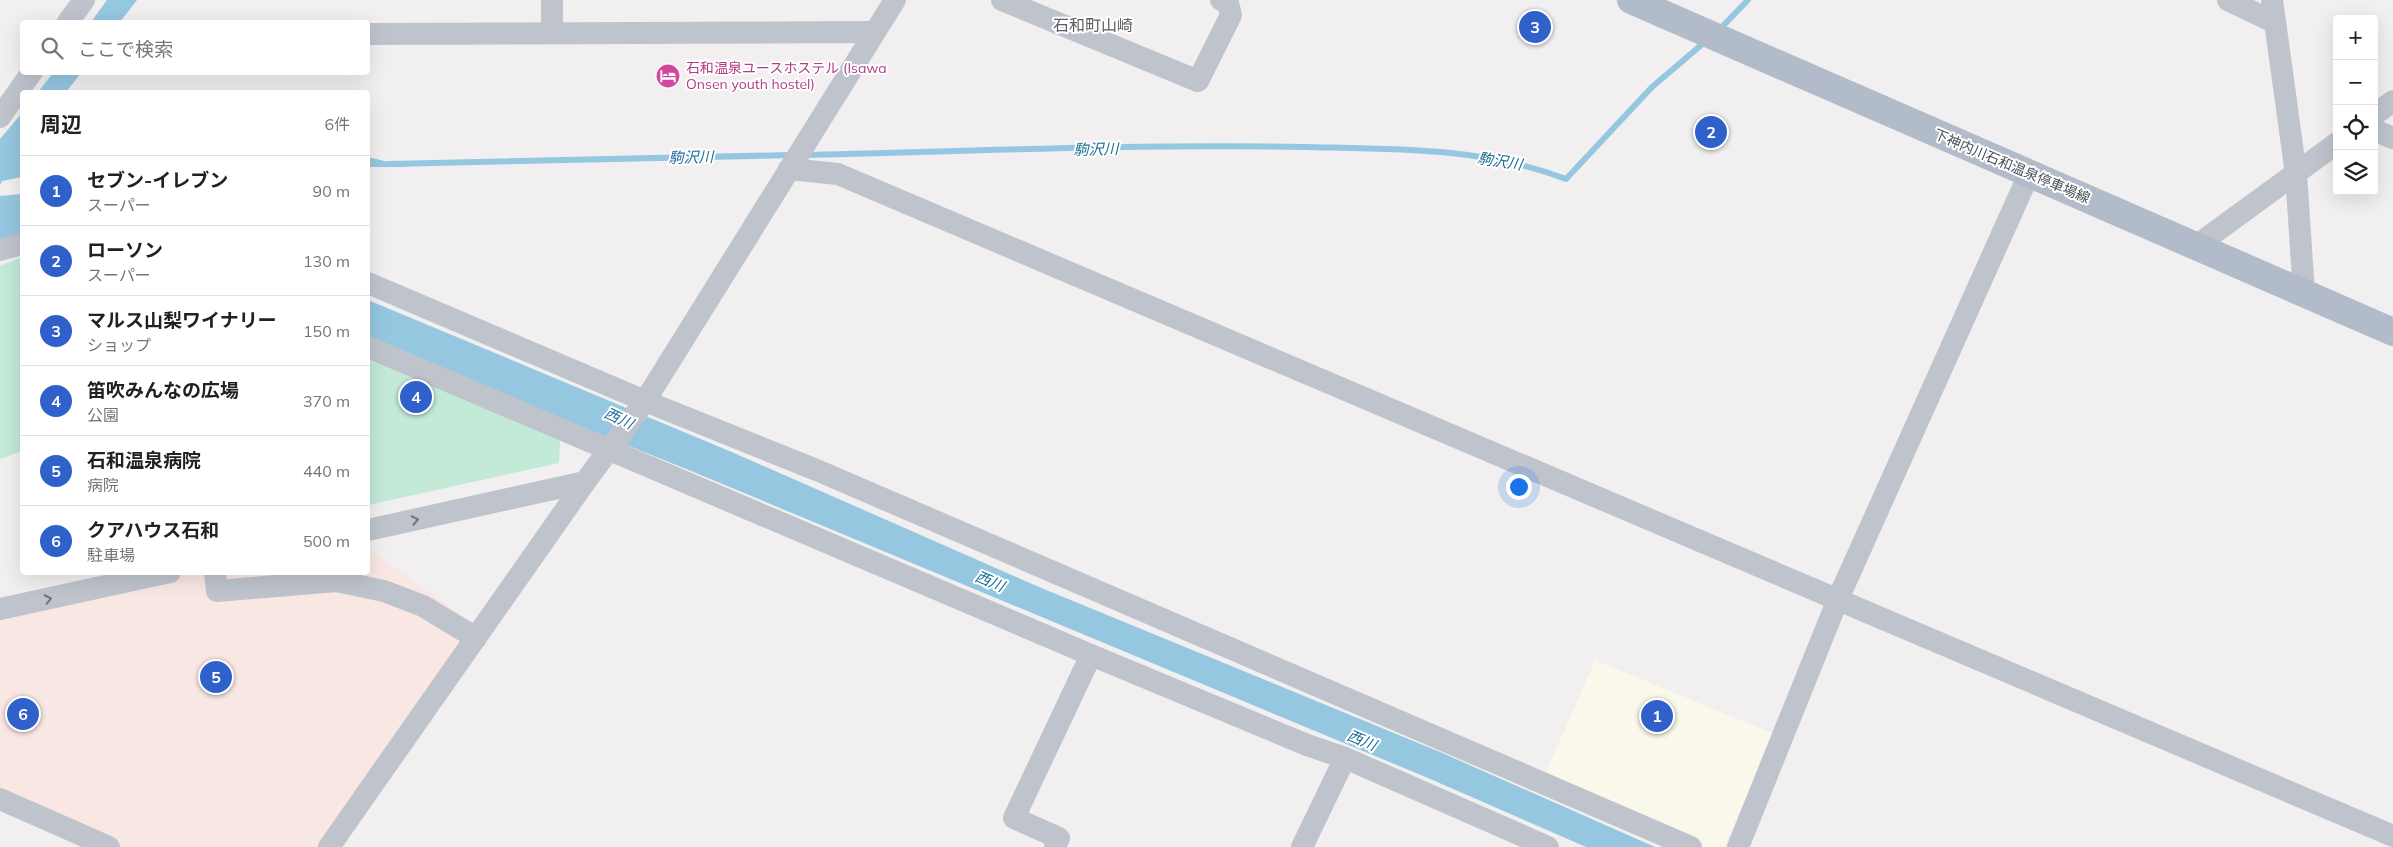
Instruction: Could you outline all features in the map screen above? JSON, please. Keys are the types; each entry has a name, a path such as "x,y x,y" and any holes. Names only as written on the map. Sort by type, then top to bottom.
{"main road":[{"name":"下神内川石和温泉停車場線","path":"1631,0 2393,332"}],"street":[{"path":"69,20 84,0"},
{"path":"552,0 552,32"},
{"path":"329,847 346,820 585,482 641,406 895,0"},
{"path":"1002,0 1198,80 1231,15 1228,3 1221,0"},
{"path":"2228,0 2273,11 2296,174 2304,293"},
{"path":"370,34 874,32"},
{"path":"0,117 30,75"},
{"path":"2378,112 2393,101"},
{"path":"2378,132 2393,138"},
{"path":"2196,246 2333,146"},
{"path":"790,168 838,174 2389,834"},
{"path":"1738,847 1838,599 2029,174"},
{"path":"0,250 20,245"},
{"path":"370,284 641,406 828,475 1691,847"},
{"path":"370,348 612,447 1091,655 1307,745 1345,758 1548,847"},
{"path":"370,530 585,482"},
{"path":"0,609 156,575"},
{"path":"216,575 218,590 336,581 384,591 423,606 476,638"},
{"path":"1056,847 1059,838 1014,818 1091,655"},
{"path":"1302,847 1345,758"},
{"path":"0,799 109,847"}],"shaded area":[{"path":"370,550 482,630 329,847 109,847 0,799 0,609 161,575 370,575"},
{"path":"1595,660 1774,734 1724,847 1700,847 1543,779"}],"green space":[{"path":"20,258 20,452 0,459 0,266"},
{"path":"370,357 560,438 559,463 370,505"}],"water":[{"path":"107,0 137,0 122,20 92,20"},
{"path":"51,75 79,75 68,90 40,90"},
{"path":"20,115 20,177 2,181 0,185 0,139"},
{"path":"370,157 409,167 370,167"},
{"path":"20,194 20,236 0,240 0,196"},
{"name":"西川","path":"370,301 734,453 1039,587 1440,752 1655,847 1586,847 1428,778 696,473 370,342"}],"waterway":[{"name":"駒沢川","path":"1718,31 1748,0"},
{"name":"駒沢川","path":"804,155 1179,146 1370,148 1470,155 1535,169 1566,179 1652,87 1706,41"},
{"name":"駒沢川","path":"389,164 792,155"}],"place":[{"name":"マルス山梨ワイナリー","path":"1535,27"},
{"name":"石和温泉ユースホステル (Isawa Onsen youth hostel)","path":"668,76"},
{"name":"ローソン","path":"1711,132"},
{"name":"笛吹みんなの広場","path":"416,397"},
{"name":"石和温泉病院","path":"216,677"},
{"name":"クアハウス石和","path":"23,714"},
{"name":"セブン-イレブン","path":"1657,716"}],"district":[{"name":"石和町山崎","path":"1093,25"}]}
